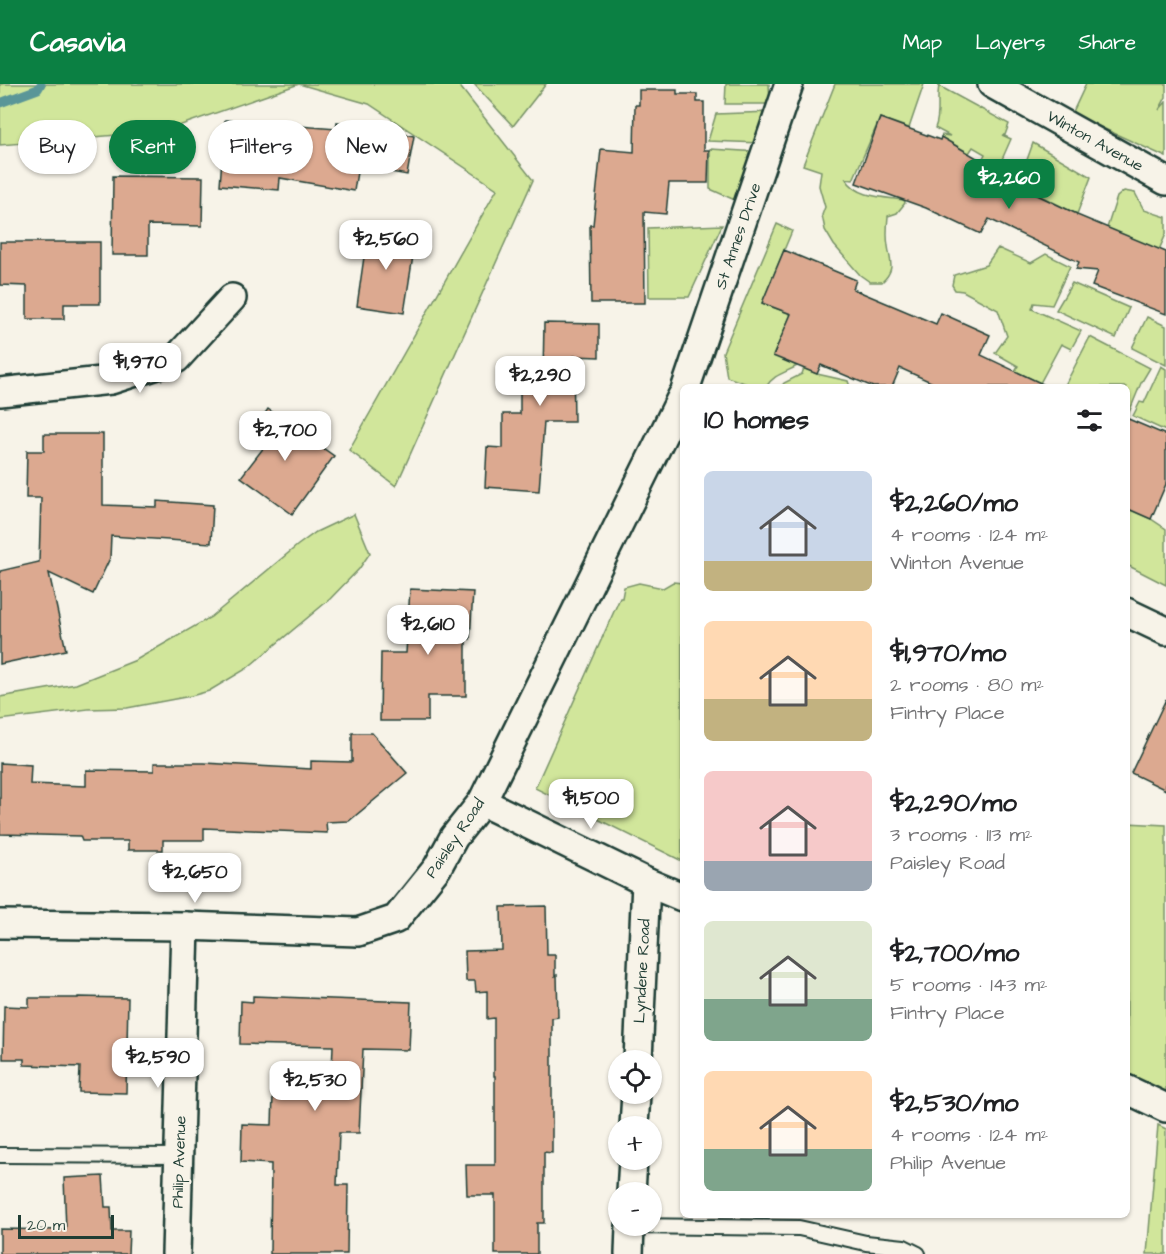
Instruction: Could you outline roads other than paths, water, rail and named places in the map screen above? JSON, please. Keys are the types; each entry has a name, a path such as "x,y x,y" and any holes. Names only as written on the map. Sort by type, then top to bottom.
{"street":[{"name":"St Annes Drive","path":"687,384 789,84"},
{"name":"Winton Avenue","path":"992,84 1166,181"},
{"path":"0,392 111,380 176,359 232,298"},
{"name":"Paisley Road","path":"0,924 185,926 358,932 396,919 436,868 454,837 482,801 680,400"},
{"path":"1130,614 1166,632"},
{"path":"482,801 646,882 680,896"},
{"name":"Lyndene Road","path":"638,1050 646,882"},
{"name":"Philip Avenue","path":"176,1254 185,926"},
{"path":"1130,1091 1166,1108"},
{"path":"629,1254 630,1236"}],"lane":[{"path":"0,1155 179,1156"},
{"path":"662,1226 799,1228 866,1243 904,1247 918,1254"}],"waterway":[{"path":"0,103 38,89 41,84"}]}
